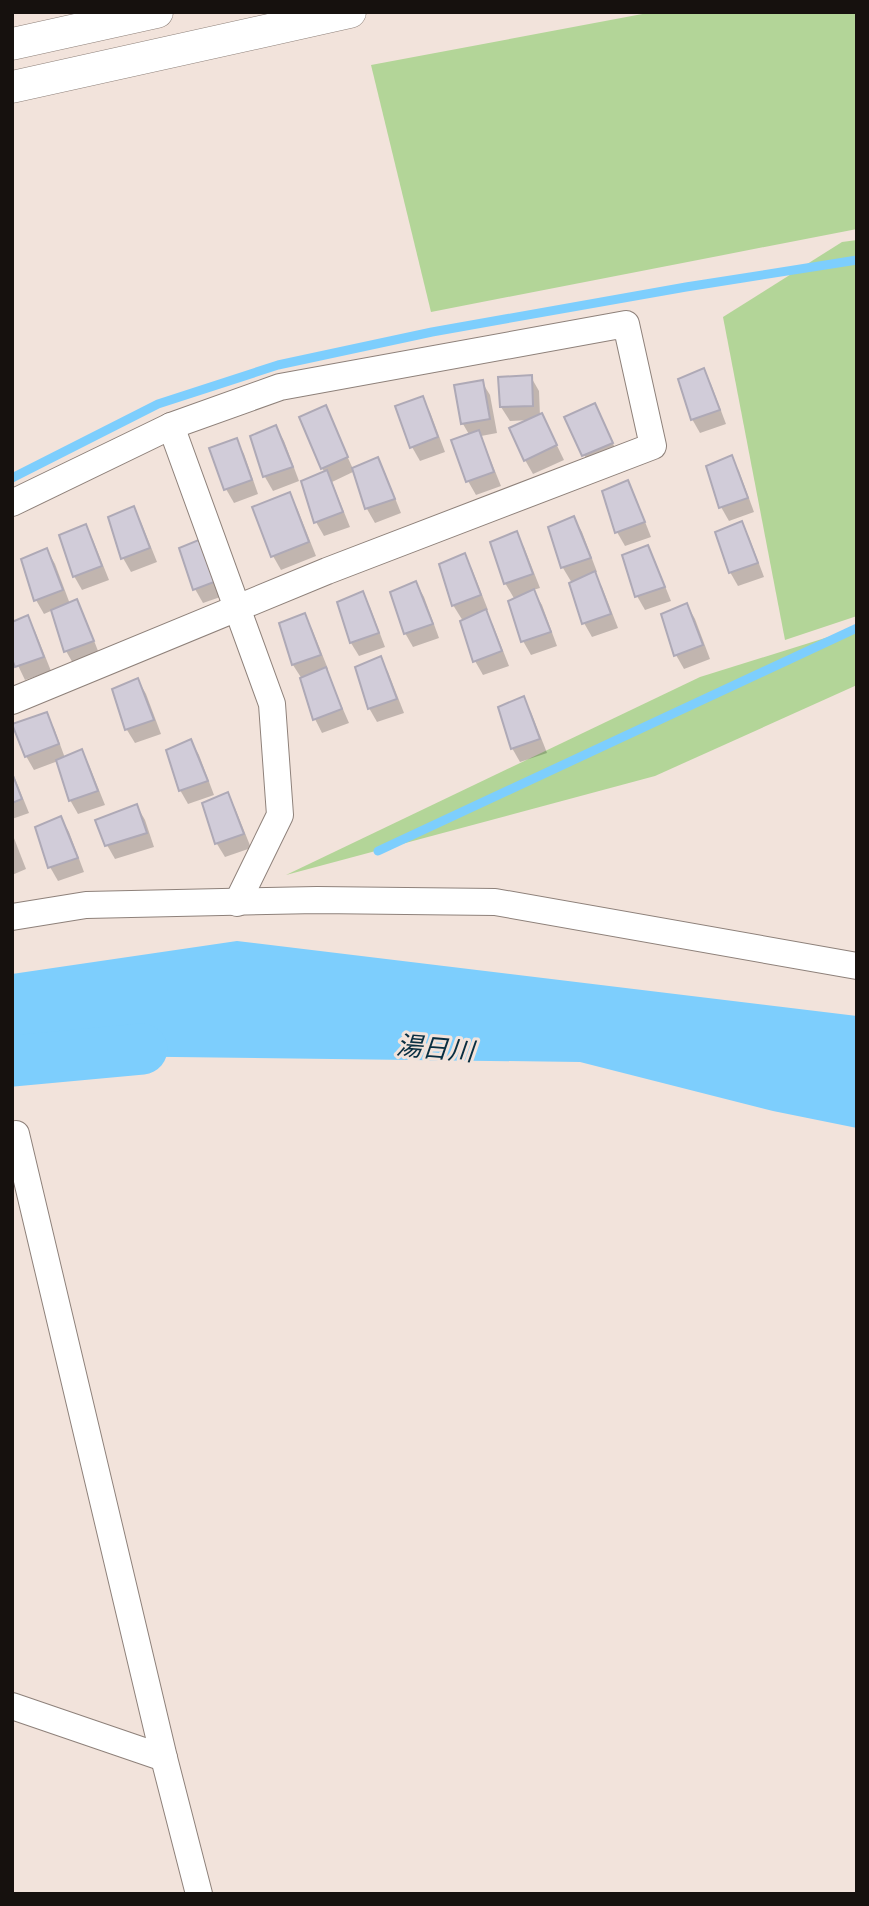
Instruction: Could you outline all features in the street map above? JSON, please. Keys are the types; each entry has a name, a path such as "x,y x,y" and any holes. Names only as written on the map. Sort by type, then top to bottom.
{"street":[{"path":"12,44 158,12"},
{"path":"12,87 348,12"},
{"path":"12,503 171,426 281,387 626,324 653,446 327,571 12,701"},
{"path":"171,426 272,704 280,816 237,903"},
{"path":"12,917 86,905 317,900 495,902 857,966"},
{"path":"16,1134 164,1758 199,1894"},
{"path":"12,1706 164,1758"}],"green space":[{"path":"653,12 857,12 857,229 431,312 371,65"},
{"path":"857,240 857,616 785,640 723,317 842,242"},
{"path":"857,628 857,685 655,776 286,875 700,677"}],"water":[{"path":"237,941 857,1016 857,1128 773,1111 580,1062 12,1055 12,974"}],"building":[{"path":"704,368 720,410 691,420 678,379"},
{"path":"532,375 533,406 500,407 498,377"},
{"path":"483,380 490,419 461,424 454,385"},
{"path":"423,396 438,437 410,448 395,406"},
{"path":"595,403 613,443 582,456 564,417"},
{"path":"326,405 348,457 321,469 299,417"},
{"path":"542,413 557,445 524,461 509,428"},
{"path":"276,425 293,467 263,477 250,436"},
{"path":"479,430 494,472 466,482 451,440"},
{"path":"237,438 252,480 224,490 209,448"},
{"path":"732,455 748,498 719,508 706,466"},
{"path":"378,457 395,499 365,509 352,468"},
{"path":"327,470 343,512 314,523 301,481"},
{"path":"628,480 645,522 615,533 602,491"},
{"path":"290,492 309,542 271,557 252,507"},
{"path":"134,506 150,548 121,559 108,517"},
{"path":"574,516 591,558 561,568 548,527"},
{"path":"742,521 758,563 729,573 715,532"},
{"path":"86,524 102,566 73,577 59,535"},
{"path":"517,531 533,574 504,584 490,542"},
{"path":"206,537 222,579 193,590 179,548"},
{"path":"648,545 665,587 635,597 622,555"},
{"path":"47,548 63,590 34,601 21,559"},
{"path":"465,553 481,595 452,606 439,564"},
{"path":"595,571 611,614 582,624 569,583"},
{"path":"416,581 433,624 404,634 390,592"},
{"path":"534,589 551,632 521,642 508,601"},
{"path":"363,591 379,633 350,643 337,602"},
{"path":"77,599 94,641 64,652 51,610"},
{"path":"687,603 703,645 674,656 661,614"},
{"path":"486,609 502,651 473,662 460,621"},
{"path":"305,613 321,655 292,665 279,623"},
{"path":"28,615 44,657 15,667 12,659 12,622"},
{"path":"381,656 397,699 368,709 355,667"},
{"path":"326,667 342,709 313,720 300,678"},
{"path":"138,678 154,720 125,730 112,689"},
{"path":"524,696 540,739 511,749 498,707"},
{"path":"47,712 59,744 25,757 12,724"},
{"path":"191,739 208,781 179,791 166,750"},
{"path":"82,749 98,791 69,801 56,760"},
{"path":"12,773 22,799 12,803"},
{"path":"228,792 244,834 215,844 202,803"},
{"path":"137,804 147,833 105,846 95,820"},
{"path":"61,816 78,858 48,868 35,827"}],"waterway":[{"path":"12,478 158,404 278,365 432,332 857,260"},
{"path":"378,851 857,628"},
{"name":"湯日川","path":"12,1061 142,1049"}]}
